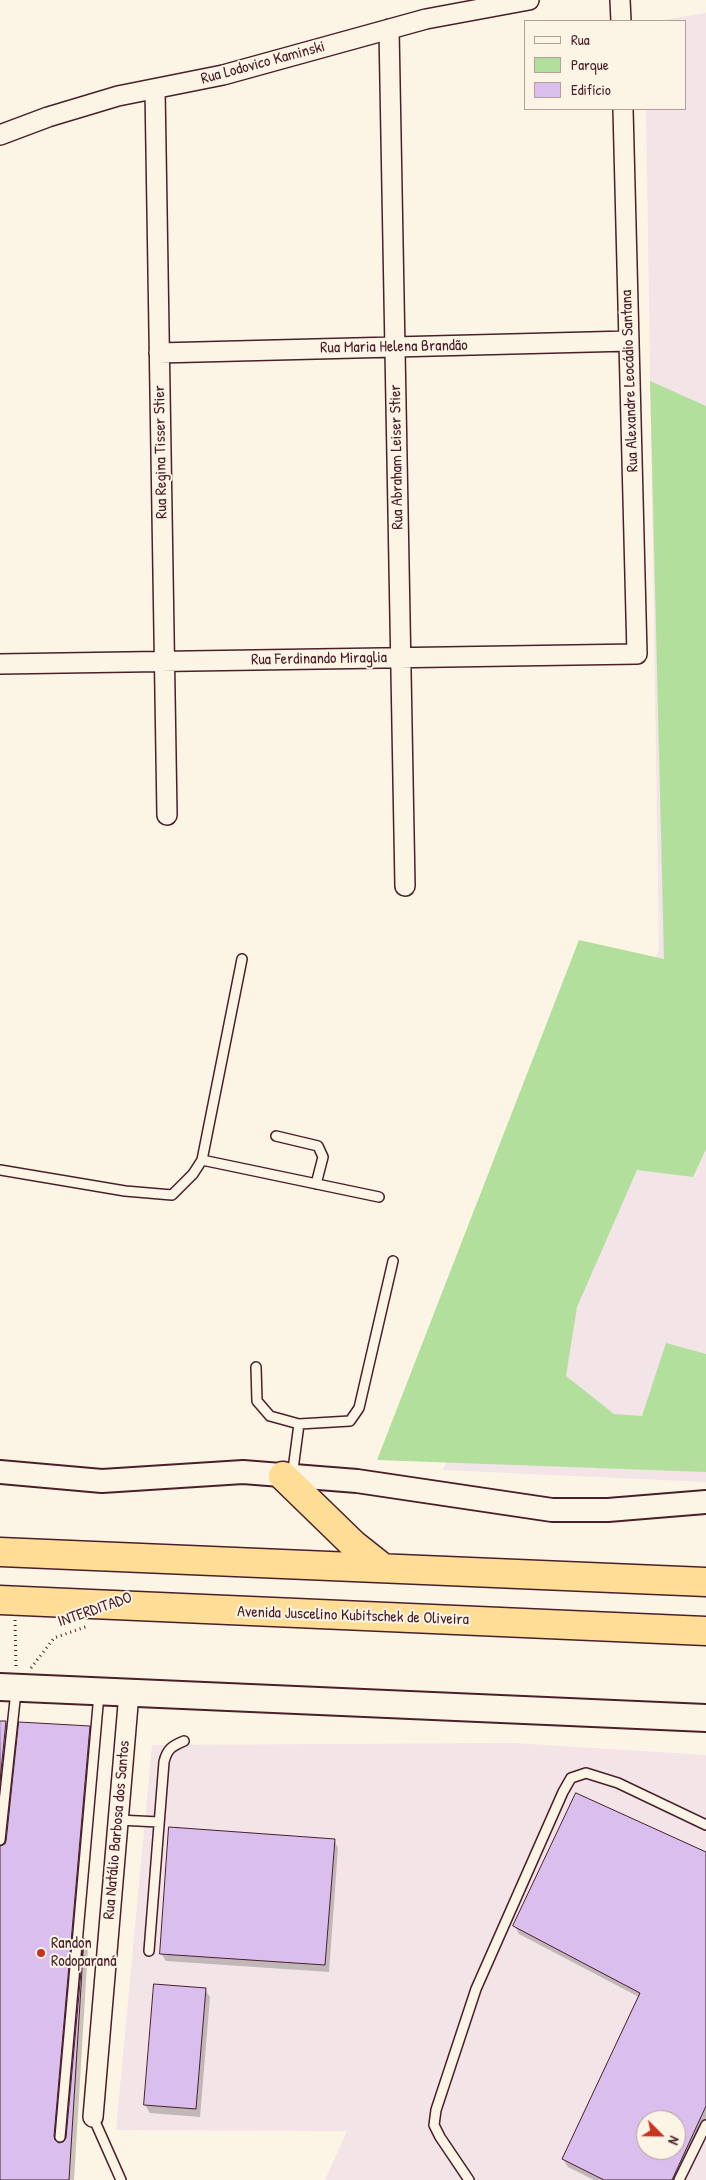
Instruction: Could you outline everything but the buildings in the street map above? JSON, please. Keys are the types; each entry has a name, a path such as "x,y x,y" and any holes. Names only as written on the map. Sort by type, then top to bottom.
{"highway":[{"path":"287,1476 354,1545 383,1568"},
{"path":"0,1552 706,1582"},
{"name":"Avenida Juscelino Kubitschek de Oliveira","path":"7,1600 706,1631"}],"main road":[{"path":"8,1687 706,1718"}],"street":[{"path":"620,0 621,20"},
{"name":"Rua Lodovico Kaminski","path":"0,134 84,105 223,75 389,29 466,10 516,1"},
{"name":"Rua Abraham Leiser Stier","path":"389,29 405,886"},
{"name":"Rua Regina Tisser Stier","path":"155,89 167,815"},
{"name":"Rua Alexandre Leocádio Santana","path":"623,110 637,654"},
{"name":"Rua Maria Helena Brandão","path":"159,353 629,341"},
{"name":"Rua Ferdinando Miraglia","path":"0,664 637,654"},
{"path":"0,1472 102,1481 242,1472 358,1482 552,1510 608,1510 706,1502"},
{"name":"Rua Natálio Barbosa dos Santos","path":"93,2117 129,1692"}],"lane":[{"path":"0,1170 125,1191 172,1195 193,1174 202,1160 242,959"},
{"path":"276,1136 318,1146 323,1157 316,1184"},
{"path":"202,1160 380,1197"},
{"path":"256,1367 257,1402 270,1416 299,1424 350,1421 359,1408 393,1261"},
{"path":"287,1476 299,1424"},
{"path":"0,1840 8,1687"},
{"path":"60,2137 100,1691"},
{"path":"149,1951 166,1753 172,1746 184,1741"},
{"path":"469,2180 434,2125 436,2110 476,1989 563,1792 571,1778 586,1773 618,1783 706,1824"},
{"path":"118,1820 159,1822"},
{"path":"93,2117 121,2180"},
{"path":"679,2180 706,2125"}],"path":[{"path":"7,1600 8,1687"},
{"name":"INTERDITADO","path":"8,1687 54,1638 90,1626"}],"shaded area":[{"path":"706,13 706,1482 443,1470 659,950 646,110 686,110 686,20 664,20"},
{"path":"513,1743 706,1755 706,2180 325,2180 347,2131 116,2130 152,1745"}],"green space":[{"path":"650,381 706,406 706,1149 693,1177 637,1170 577,1307 566,1376 614,1414 642,1416 666,1343 706,1354 706,1472 377,1460 579,940 664,959"}],"place":[{"name":"Randon Rodoparaná","path":"41,1953"}]}
